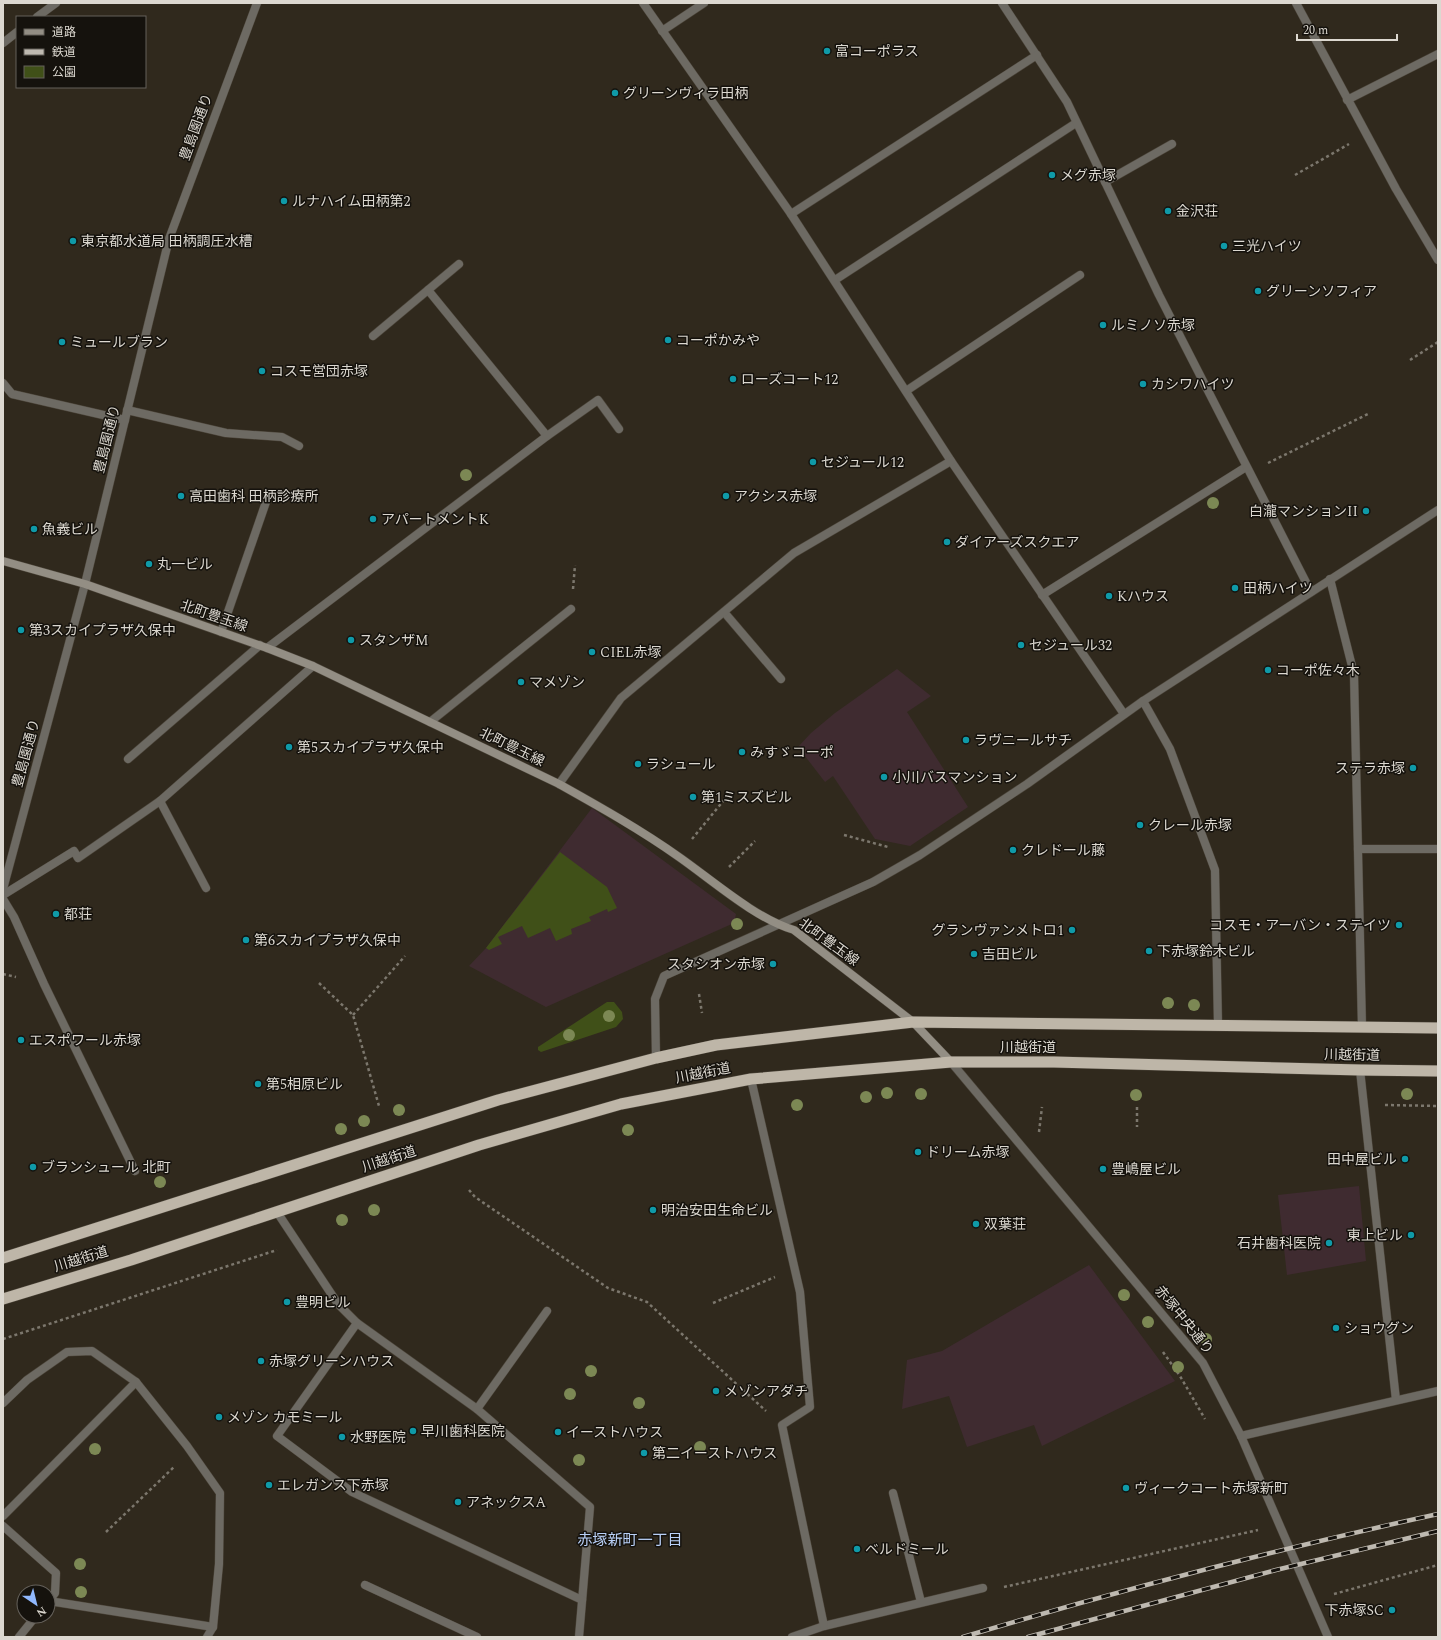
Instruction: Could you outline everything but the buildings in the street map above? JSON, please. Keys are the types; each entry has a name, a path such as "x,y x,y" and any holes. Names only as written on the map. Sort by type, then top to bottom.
{"highway":[{"name":"川越街道","path":"3,1258 498,1100 656,1058 716,1045 913,1022 1438,1028"},
{"name":"川越街道","path":"3,1299 131,1260 479,1145 620,1104 751,1078 951,1062 1054,1062 1438,1071"}],"main road":[{"name":"北町豊玉線","path":"3,561 85,584 263,646 312,666 559,784 599,806 678,857 712,882 778,925 794,930 913,1022 951,1062"}],"street":[{"path":"38,16 55,3"},
{"name":"豊島園通り","path":"3,889 5,873 85,584 169,239 257,3"},
{"path":"643,3 791,214 951,461 1124,714"},
{"path":"662,31 704,3"},
{"path":"1002,3 1038,55 1067,102 1159,294 1311,592"},
{"path":"1296,3 1396,189 1438,260"},
{"path":"3,42 16,33"},
{"path":"1347,100 1438,54"},
{"path":"791,214 1038,55"},
{"path":"835,280 1076,123"},
{"path":"1105,182 1172,144"},
{"path":"373,336 459,264"},
{"path":"906,391 1080,275"},
{"path":"428,290 547,436"},
{"path":"3,382 12,394 125,420"},
{"path":"128,759 263,646 598,400 619,429"},
{"path":"127,410 226,433 282,437 299,446"},
{"path":"559,784 621,698 794,553 951,461"},
{"path":"1042,596 1248,470"},
{"path":"221,632 266,502"},
{"path":"656,1058 655,999 664,976 873,882 920,855 1027,784 1142,701 1438,510"},
{"path":"1330,579 1354,674 1362,1028"},
{"path":"430,722 571,609"},
{"path":"724,612 781,679"},
{"path":"3,895 74,851 78,858 160,801 312,666"},
{"path":"1142,701 1170,749 1215,870 1218,1025"},
{"path":"160,801 206,888"},
{"path":"1358,849 1438,848"},
{"path":"3,899 14,917 44,984 135,1171"},
{"name":"赤塚中央通り","path":"951,1062 1203,1363 1241,1436 1328,1637"},
{"path":"1360,1070 1396,1400"},
{"path":"751,1078 800,1292 810,1407 782,1425 824,1626"},
{"path":"277,1212 338,1304 357,1323 476,1409 590,1507 579,1637"},
{"path":"476,1409 547,1311"},
{"path":"357,1323 277,1436 352,1492 582,1600"},
{"path":"3,1403 26,1380 67,1352 92,1350 136,1382 191,1451 220,1493 220,1564 213,1627 206,1637"},
{"path":"3,1516 136,1382"},
{"path":"1241,1436 1438,1391"},
{"path":"893,1493 921,1602"},
{"path":"3,1526 56,1573 55,1584"},
{"path":"365,1585 477,1637"},
{"path":"792,1637 824,1626 984,1588"},
{"path":"56,1602 213,1627"},
{"path":"19,1637 30,1624"}],"path":[{"path":"1295,175 1366,134"},
{"path":"1410,360 1438,342"},
{"path":"1248,470 1370,413"},
{"path":"678,857 729,794"},
{"path":"844,836 920,855"},
{"path":"712,882 755,841"},
{"path":"353,1014 404,956"},
{"path":"319,983 353,1014 379,1106"},
{"path":"699,994 702,1013"},
{"path":"1364,1105 1438,1106"},
{"path":"1137,1107 1137,1127"},
{"path":"469,1190 474,1196 608,1288 648,1302 782,1425"},
{"path":"3,1339 298,1244"},
{"path":"713,1303 794,1269"},
{"path":"1162,1352 1180,1376 1207,1422"},
{"path":"106,1532 191,1451"},
{"path":"1255,1523 1260,1535"},
{"path":"984,1588 992,1590 1280,1524"},
{"path":"1312,1600 1438,1565"}],"shaded area":[{"path":"897,669 931,696 907,712 968,807 910,846 875,839 833,776 825,782 798,747 811,733 835,713"},
{"path":"592,808 736,914 734,923 546,1007 469,966 486,948"},
{"path":"1359,1186 1366,1261 1287,1275 1278,1195"},
{"path":"1089,1265 1175,1381 1042,1446 1034,1425 967,1447 949,1396 902,1409 907,1360 942,1351"}],"green space":[{"path":"560,852 607,887 617,908 608,912 607,909 589,917 591,921 571,929 572,934 556,941 550,928 528,938 522,926 498,937 502,944 489,950 486,948"},
{"path":"607,1002 614,1002 622,1012 623,1019 616,1027 541,1052 538,1050 538,1047"}],"railway":[{"path":"963,1637 1199,1571 1318,1541 1438,1514"},
{"path":"1028,1637 1276,1570 1438,1531"}],"place":[{"name":"富コーポラス","path":"827,51"},
{"name":"グリーンヴィラ田柄","path":"615,93"},
{"name":"メグ赤塚","path":"1052,175"},
{"name":"ルナハイム田柄第2","path":"284,201"},
{"name":"金沢荘","path":"1168,211"},
{"name":"東京都水道局 田柄調圧水槽","path":"73,241"},
{"name":"三光ハイツ","path":"1224,246"},
{"name":"グリーンソフィア","path":"1258,291"},
{"name":"ルミノソ赤塚","path":"1103,325"},
{"name":"コーポかみや","path":"668,340"},
{"name":"ミュールブラン","path":"62,342"},
{"name":"コスモ営団赤塚","path":"262,371"},
{"name":"ローズコート12","path":"733,379"},
{"name":"カシワハイツ","path":"1143,384"},
{"name":"セジュール12","path":"813,462"},
{"name":"高田歯科 田柄診療所","path":"181,496"},
{"name":"アクシス赤塚","path":"726,496"},
{"name":"白瀧マンションII","path":"1366,511"},
{"name":"アパートメントK","path":"373,519"},
{"name":"魚義ビル","path":"34,529"},
{"name":"ダイアーズスクエア","path":"947,542"},
{"name":"丸一ビル","path":"149,564"},
{"name":"田柄ハイツ","path":"1235,588"},
{"name":"Kハウス","path":"1109,596"},
{"name":"第3スカイプラザ久保中","path":"21,630"},
{"name":"スタンザM","path":"351,640"},
{"name":"セジュール32","path":"1021,645"},
{"name":"CIEL赤塚","path":"592,652"},
{"name":"コーポ佐々木","path":"1268,670"},
{"name":"マメゾン","path":"521,682"},
{"name":"ラヴニールサチ","path":"966,740"},
{"name":"第5スカイプラザ久保中","path":"289,747"},
{"name":"みすゞコーポ","path":"742,752"},
{"name":"ラシュール","path":"638,764"},
{"name":"ステラ赤塚","path":"1413,768"},
{"name":"小川バスマンション","path":"884,777"},
{"name":"第1ミスズビル","path":"693,797"},
{"name":"クレール赤塚","path":"1140,825"},
{"name":"クレドール藤","path":"1013,850"},
{"name":"都荘","path":"56,914"},
{"name":"コスモ・アーバン・ステイツ","path":"1399,925"},
{"name":"グランヴァンメトロ1","path":"1072,930"},
{"name":"第6スカイプラザ久保中","path":"246,940"},
{"name":"下赤塚鈴木ビル","path":"1149,951"},
{"name":"吉田ビル","path":"974,954"},
{"name":"スタシオン赤塚","path":"773,964"},
{"name":"エスポワール赤塚","path":"21,1040"},
{"name":"第5相原ビル","path":"258,1084"},
{"name":"ドリーム赤塚","path":"918,1152"},
{"name":"田中屋ビル","path":"1405,1159"},
{"name":"ブランシュール 北町","path":"33,1167"},
{"name":"豊嶋屋ビル","path":"1103,1169"},
{"name":"明治安田生命ビル","path":"653,1210"},
{"name":"双葉荘","path":"976,1224"},
{"name":"東上ビル","path":"1411,1235"},
{"name":"石井歯科医院","path":"1329,1243"},
{"name":"豊明ビル","path":"287,1302"},
{"name":"ショウグン","path":"1336,1328"},
{"name":"赤塚グリーンハウス","path":"261,1361"},
{"name":"メゾンアダチ","path":"716,1391"},
{"name":"メゾン カモミール","path":"219,1417"},
{"name":"早川歯科医院","path":"413,1431"},
{"name":"イーストハウス","path":"558,1432"},
{"name":"水野医院","path":"342,1437"},
{"name":"第二イーストハウス","path":"644,1453"},
{"name":"エレガンス下赤塚","path":"269,1485"},
{"name":"ヴィークコート赤塚新町","path":"1126,1488"},
{"name":"アネックスA","path":"458,1502"},
{"name":"ベルドミール","path":"857,1549"},
{"name":"下赤塚SC","path":"1392,1610"}],"district":[{"name":"赤塚新町一丁目","path":"630,1540"}]}
